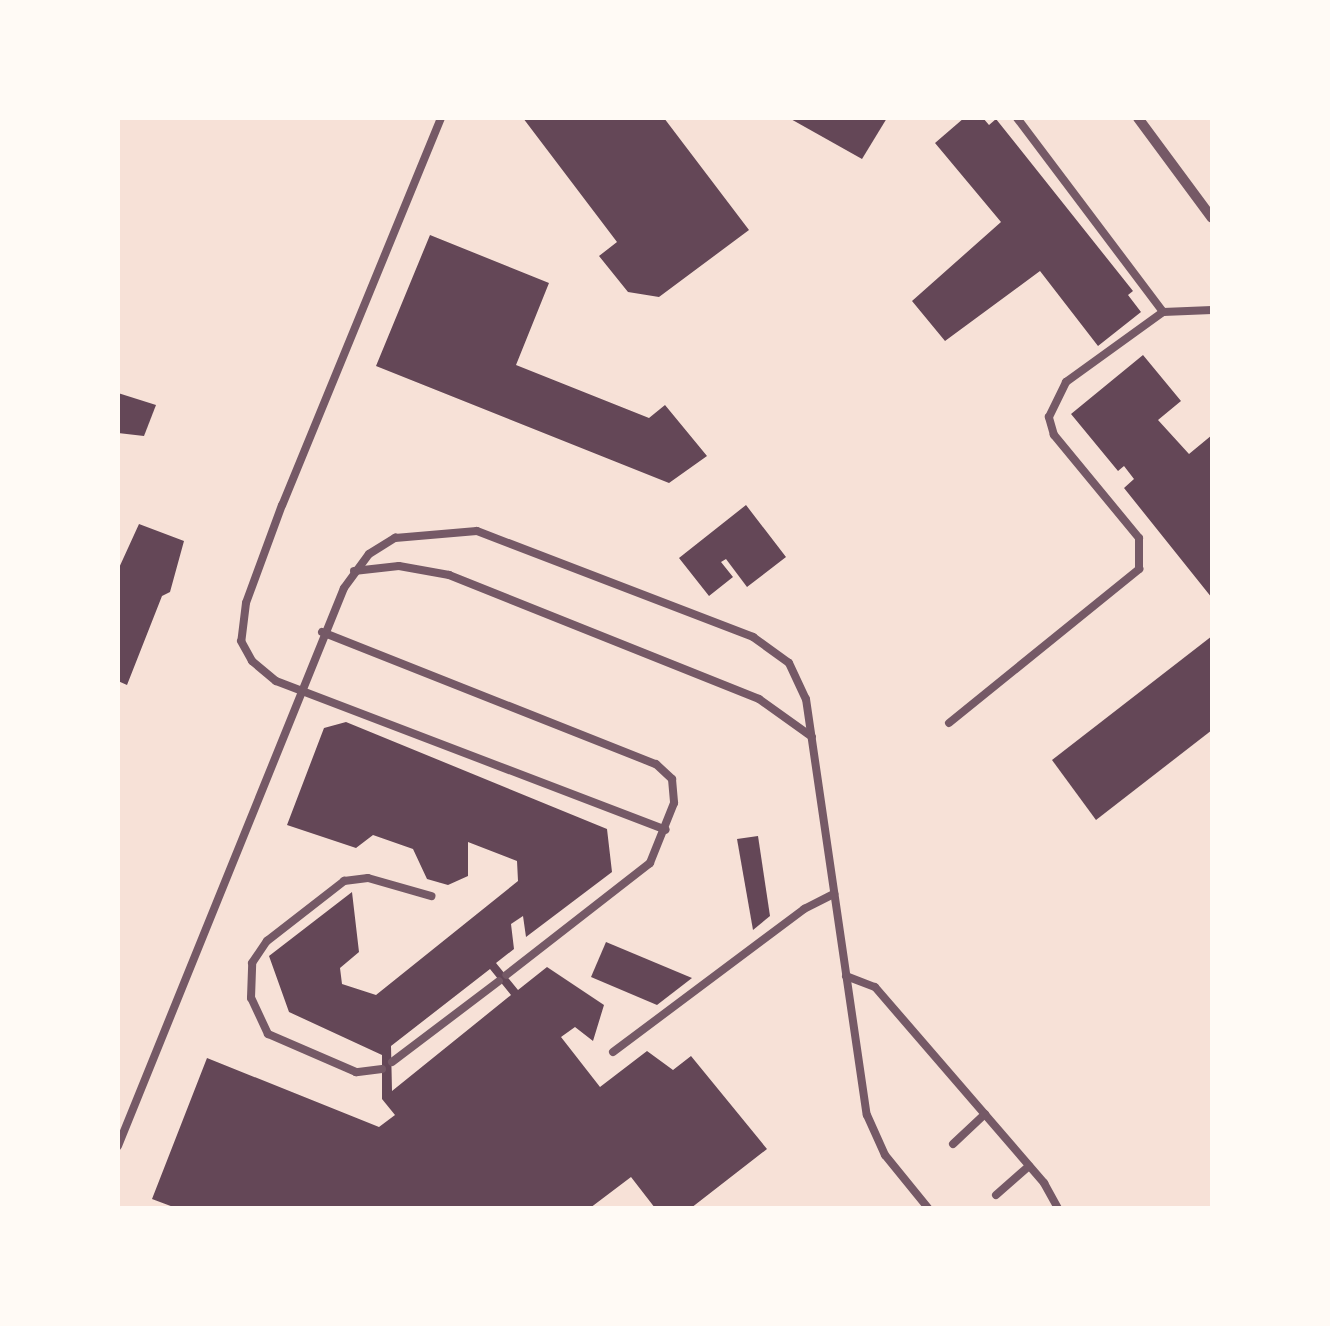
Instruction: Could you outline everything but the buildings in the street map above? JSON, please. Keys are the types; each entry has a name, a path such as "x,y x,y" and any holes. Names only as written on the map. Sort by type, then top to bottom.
{"street":[{"path":"1144,120 1212,218"}],"lane":[{"path":"440,118 246,604 242,641 252,661 298,690 666,830"},
{"path":"1018,118 1164,312"},
{"path":"950,723 1140,569 1139,538 1054,435 1049,417 1066,382 1164,312 1212,310"},
{"path":"118,1146 298,690 354,571 394,538 444,530 495,535 768,644 799,680 812,738 871,1130 928,1208"},
{"path":"354,571 399,566 449,575 759,700 812,738"},
{"path":"322,632 656,764 674,791 666,830 642,872 392,1062"},
{"path":"382,1070 356,1072 268,1034 251,998 252,963 268,941 344,881 368,878 431,896"},
{"path":"613,1052 804,909 834,894"},
{"path":"846,976 875,988 1029,1166 1058,1208"},
{"path":"953,1144 984,1114"},
{"path":"996,1195 1029,1166"}]}
